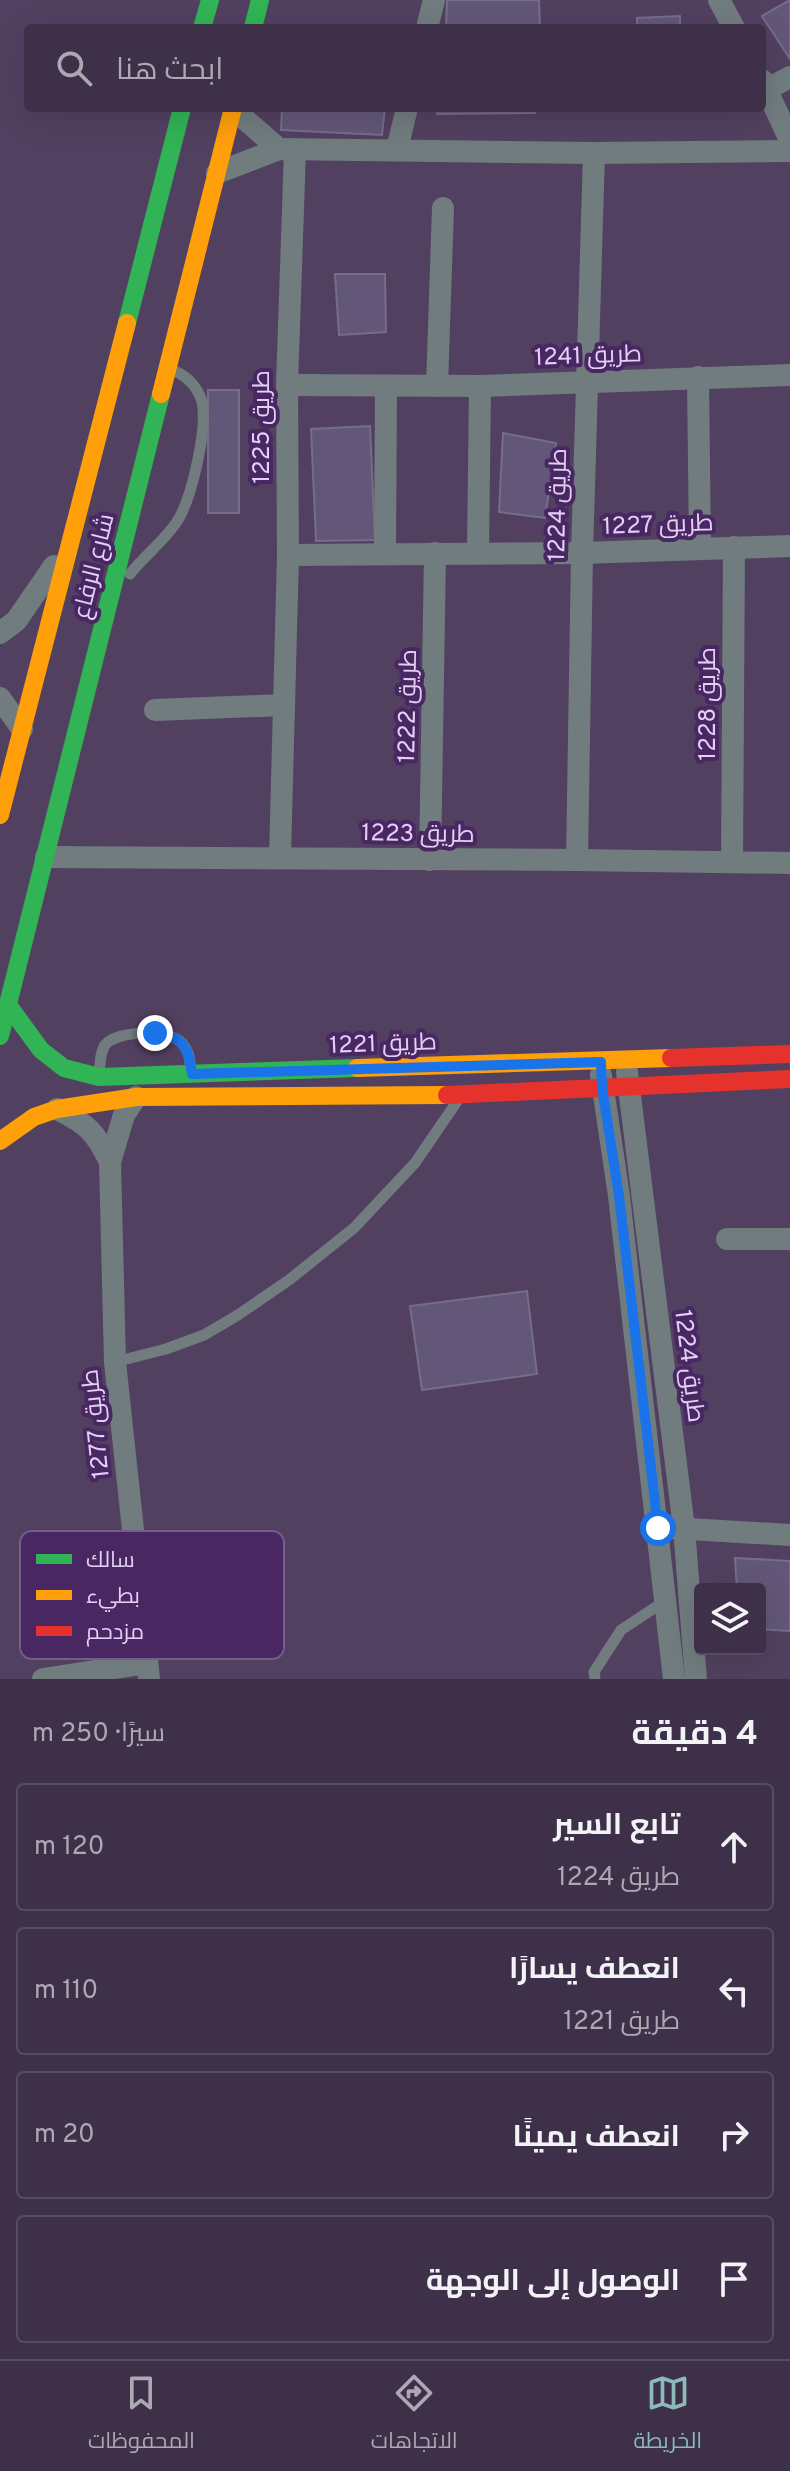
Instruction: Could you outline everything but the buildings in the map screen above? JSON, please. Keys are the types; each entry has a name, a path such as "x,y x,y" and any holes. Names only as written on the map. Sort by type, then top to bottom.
{"main road":[{"path":"203,24 210,0"},
{"path":"254,24 260,0"},
{"name":"شارع الرفاع","path":"0,815 181,112"},
{"name":"شارع الرفاع","path":"0,1036 232,112"},
{"name":"طريق 1221","path":"8,1005 41,1050 64,1068 99,1077 790,1054"},
{"path":"0,1141 34,1117 57,1109 136,1097 461,1095 790,1079"}],"street":[{"path":"428,24 434,0"},
{"path":"719,0 732,24"},
{"path":"766,84 790,77"},
{"path":"766,89 790,140"},
{"path":"238,112 287,150"},
{"path":"397,149 406,112"},
{"path":"217,173 287,150 790,151"},
{"name":"طريق 1225","path":"280,857 288,555 287,150"},
{"name":"طريق 1224","path":"577,860 586,380 594,153"},
{"path":"437,386 443,208"},
{"name":"طريق 1241","path":"287,385 480,386 790,375"},
{"path":"698,377 700,548"},
{"path":"478,552 480,386"},
{"path":"385,554 386,387"},
{"path":"0,633 16,621 38,592 73,535"},
{"name":"طريق 1227","path":"288,555 582,553 790,546"},
{"name":"طريق 1228","path":"732,862 734,547"},
{"name":"طريق 1222","path":"430,860 435,553"},
{"path":"0,698 22,729"},
{"path":"155,710 284,705"},
{"name":"طريق 1223","path":"46,857 790,863"},
{"name":"طريق 1224","path":"627,1061 684,1528 696,1679"},
{"path":"601,1062 674,1679"},
{"name":"طريق 1277","path":"133,1531 115,1362 110,1162 124,1115 136,1097"},
{"name":"طريق 1277","path":"57,1109 85,1123 98,1136 110,1162"},
{"path":"727,1239 790,1239"},
{"path":"658,1528 790,1535"},
{"path":"43,1679 148,1671"}],"lane":[{"path":"106,616 126,579 177,522 191,492 204,419 203,405 199,392 190,381 167,368"},
{"path":"99,1077 103,1047 111,1039 155,1033 181,1041 189,1053 192,1074"},
{"path":"115,1362 204,1335 289,1280 354,1228 415,1163 461,1095"},
{"path":"595,1679 594,1672 621,1630 665,1601"}],"traffic: fast":[{"path":"203,24 210,0"},
{"path":"254,24 260,0"},
{"path":"127,323 181,112"},
{"path":"0,1036 161,394"},
{"path":"8,1005 41,1050 64,1068 99,1077 357,1068"}],"traffic: slow":[{"path":"161,394 232,112"},
{"path":"0,815 127,323"},
{"path":"357,1068 671,1058"},
{"path":"0,1141 34,1117 57,1109 136,1097 447,1095"}],"traffic: jam":[{"path":"671,1058 790,1054"},
{"path":"447,1095 790,1079"}],"route":[{"path":"155,1033 181,1041 189,1053 192,1074 601,1062 658,1528"}]}
